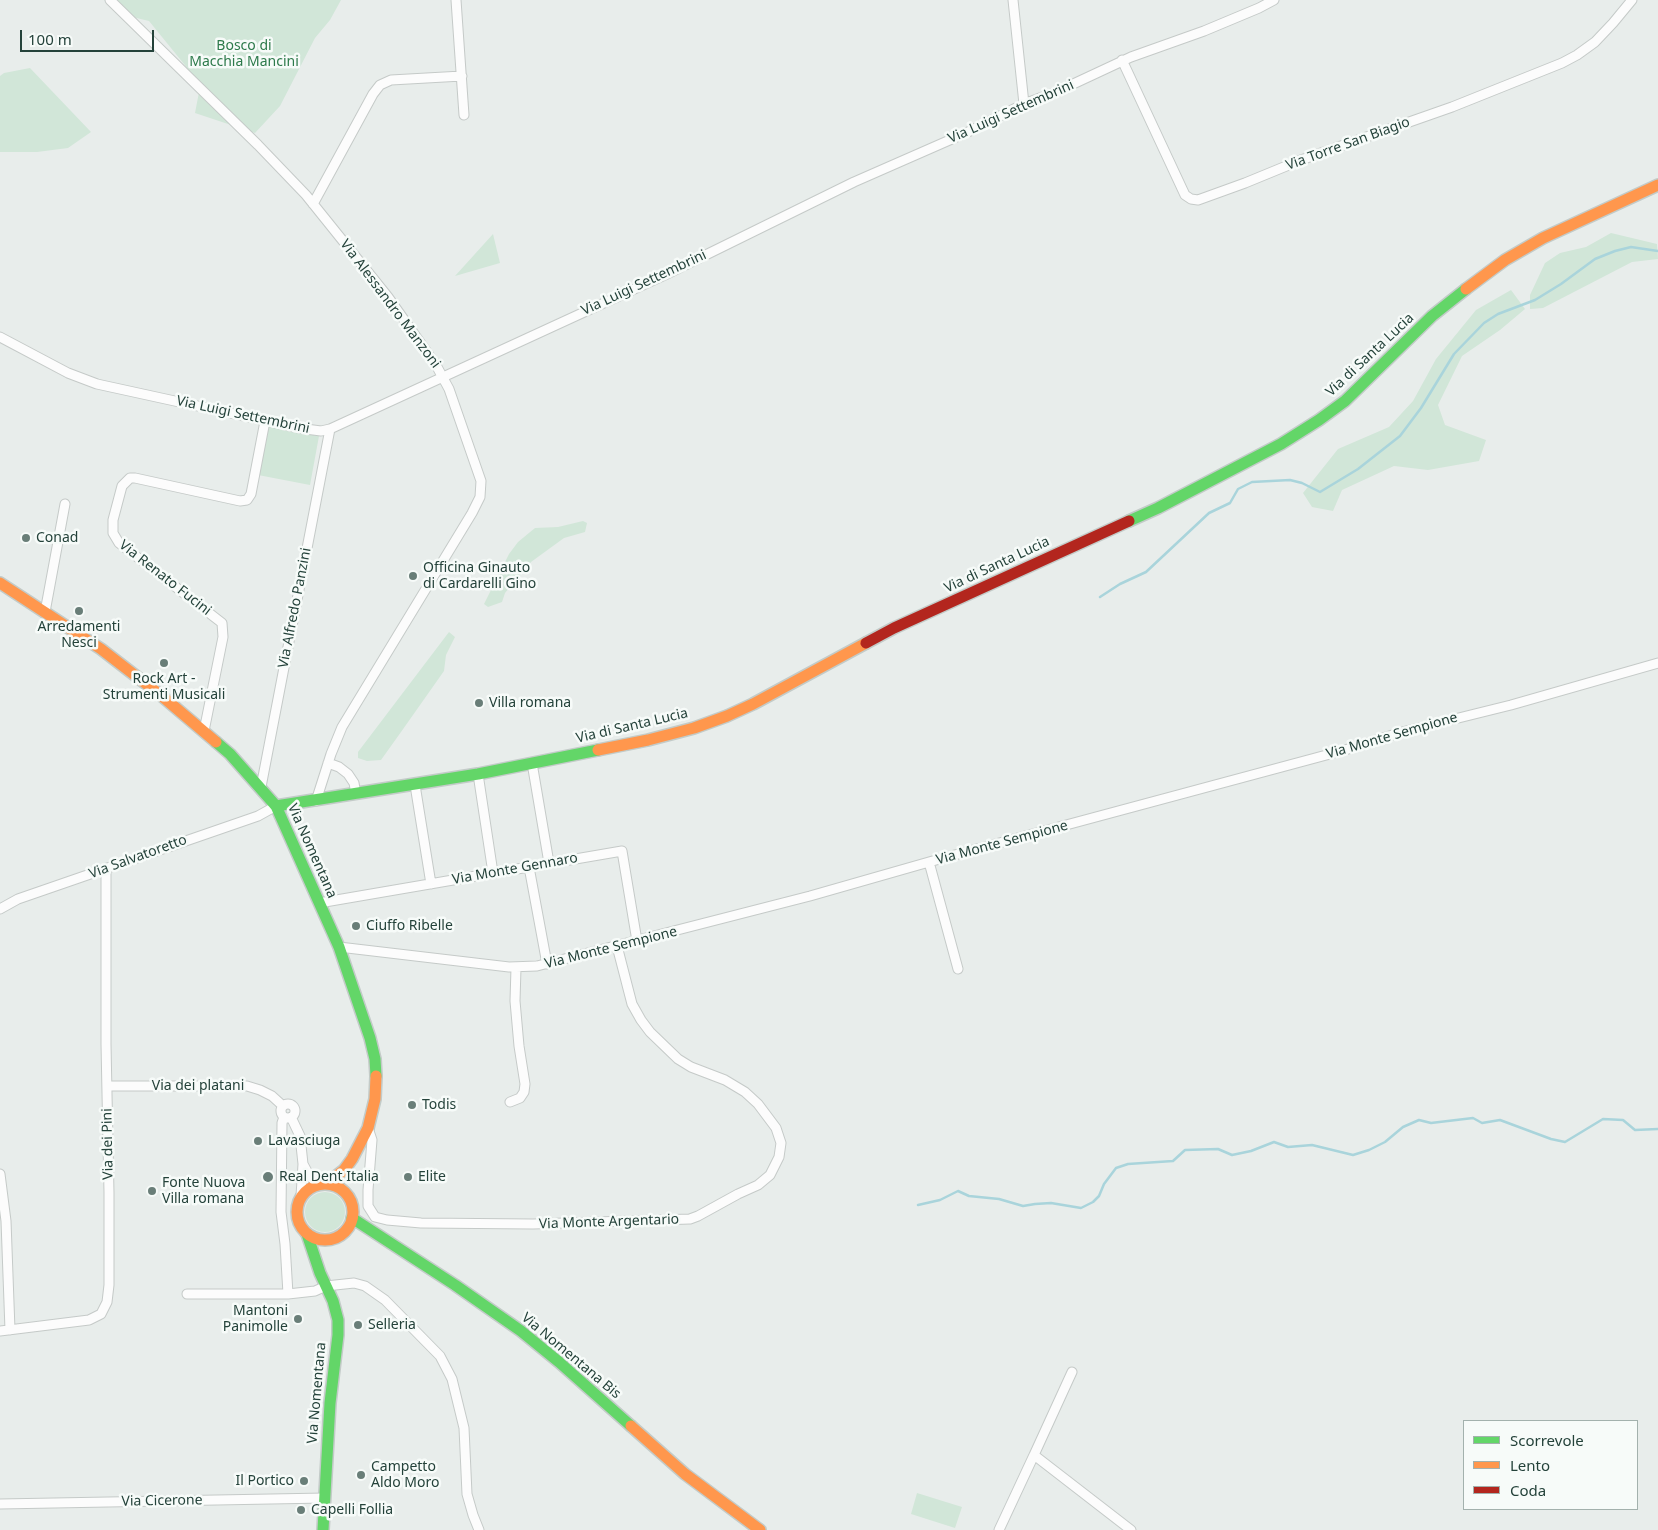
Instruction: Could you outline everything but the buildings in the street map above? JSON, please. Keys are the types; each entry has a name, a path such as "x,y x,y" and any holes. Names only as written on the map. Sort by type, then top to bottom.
{"street":[{"name":"Via Alessandro Manzoni","path":"110,0 258,145 313,204 388,297 443,378 454,401 481,485 480,497 472,513 340,732 316,801"},
{"path":"456,0 464,115"},
{"path":"1013,0 1024,104"},
{"name":"Via Luigi Settembrini","path":"0,337 68,373 97,384 309,430 330,429 667,274 854,182 968,132 1024,104 1056,92 1122,60 1204,31 1253,11 1274,0"},
{"name":"Via Torre San Biagio","path":"1122,60 1185,195 1191,200 1198,200 1300,160 1452,106 1562,63 1595,42 1632,0"},
{"path":"313,204 380,84 391,80 462,76"},
{"name":"Via di Santa Lucia","path":"276,806 478,774 660,737 694,728 727,716 753,704 894,628 1158,508 1244,464 1297,434 1345,400 1450,300 1498,265 1569,224 1658,185"},
{"name":"Via Renato Fucini","path":"204,731 223,637 222,623 119,544 112,533 113,520 122,486 130,478 240,501 247,500 251,494 265,421"},
{"name":"Via Alfredo Panzini","path":"260,787 330,429"},
{"path":"45,612 65,504"},
{"name":"Via Nomentana","path":"0,583 100,649 204,731 230,754 276,806 339,947 375,1058 375,1099 368,1128 344,1170 324,1184"},
{"name":"Via Monte Sempione","path":"339,947 516,968 546,964 810,896 1345,750 1402,732 1511,705 1658,663"},
{"path":"328,763 339,767 348,774 354,783 356,794"},
{"path":"532,763 549,863"},
{"path":"478,774 493,873"},
{"path":"415,785 431,884"},
{"name":"Via Salvatoretto","path":"0,909 18,899 258,816 276,806"},
{"name":"Via Monte Gennaro","path":"319,903 622,851 638,941"},
{"path":"930,862 958,969"},
{"path":"529,867 546,964"},
{"name":"Via dei Pini","path":"5,1330 89,1320 98,1316 106,1306 109,1285 106,869"},
{"name":"Via Monte Argentario","path":"368,1128 372,1140 368,1206 375,1217 387,1220 533,1224 690,1219 758,1185 770,1175 779,1157 781,1143 776,1128 758,1104 745,1092 725,1080 692,1067 678,1059 650,1032 631,1001 617,946"},
{"path":"510,1102 520,1098 524,1092 525,1084 515,1000 516,968"},
{"name":"Via dei platani","path":"107,1086 247,1086 270,1095 283,1106 289,1104 294,1107 295,1112 287,1117"},
{"path":"288,1294 286,1249 281,1212 282,1123 287,1117 299,1132 303,1164 301,1196 297,1209 299,1223 307,1234 314,1238 330,1240"},
{"name":"Via Nomentana","path":"348,1196 346,1186 352,1159"},
{"path":"303,1164 308,1175 324,1184"},
{"path":"0,1174 6,1221 5,1330"},
{"path":"301,1196 314,1186 324,1184 335,1185 343,1190 352,1204 352,1218 344,1232 330,1240 322,1250 317,1264"},
{"name":"Via Nomentana Bis","path":"352,1218 455,1285 521,1331 559,1362 684,1474 760,1530"},
{"name":"Via Nomentana","path":"307,1234 317,1264 336,1308 338,1327 330,1398 323,1530"},
{"path":"186,1294 288,1294 315,1291 326,1286 354,1283 368,1287 393,1307 446,1365 464,1420 466,1487 471,1508 480,1530"},
{"path":"998,1530 1072,1372"},
{"path":"1034,1455 1131,1530"},
{"name":"Via Cicerone","path":"0,1504 325,1498"}],"green space":[{"name":"Bosco di Macchia Mancini","path":"104,0 341,0 330,20 315,38 280,106 255,133 195,113 200,87 184,64 149,21 124,15"},
{"path":"30,68 91,132 68,148 37,152 0,152 0,76 4,73"},
{"path":"1611,233 1657,244 1658,259 1632,262 1543,308 1530,309 1530,295 1545,263 1560,253 1586,247"},
{"path":"493,234 500,263 455,276"},
{"path":"1511,290 1525,309 1500,330 1462,356 1438,405 1445,425 1486,440 1479,461 1428,470 1394,466 1342,490 1333,511 1312,507 1303,493 1338,449 1389,427 1413,401 1436,359 1476,310"},
{"path":"267,426 319,436 310,485 258,475"},
{"path":"583,521 587,523 585,532 564,538 531,562 505,593 502,602 488,607 484,604 509,554 518,542 535,528 558,527"},
{"path":"449,632 455,637 446,655 444,671 381,760 367,761 358,758 358,752"},
{"path":"325,1192 339,1198 345,1212 339,1226 325,1232 311,1226 305,1212 311,1198"},
{"path":"917,1493 962,1507 955,1528 911,1514"}],"waterway":[{"path":"1100,597 1120,584 1146,572 1209,513 1230,503 1238,489 1252,482 1290,480 1302,483 1320,492 1358,469 1400,436 1421,408 1454,354 1484,323 1498,314 1535,300 1595,259 1615,251 1631,247 1658,251"},
{"path":"918,1205 940,1200 958,1191 969,1196 999,1199 1023,1206 1051,1203 1081,1208 1093,1202 1099,1196 1104,1184 1116,1168 1128,1164 1173,1161 1185,1150 1218,1149 1232,1155 1251,1151 1274,1142 1288,1147 1312,1145 1353,1155 1385,1142 1403,1127 1419,1120 1431,1123 1473,1118 1482,1123 1500,1120 1551,1139 1565,1142 1603,1119 1623,1120 1635,1130 1658,1129"}],"traffic: fast":[{"path":"1129,521 1158,508 1281,444 1319,420 1345,401 1432,316 1466,289"},
{"path":"216,742 230,754 276,806 339,947 370,1038 375,1059 376,1076"},
{"path":"276,806 478,774 598,750"},
{"path":"352,1218 455,1285 521,1331 631,1426"},
{"path":"307,1234 320,1273 333,1301 338,1320 330,1403 323,1530"}],"traffic: slow":[{"path":"1466,289 1505,260 1543,238 1658,185"},
{"path":"0,583 101,649 163,697 216,742"},
{"path":"598,750 694,728 727,716 866,643"},
{"path":"326,1184 344,1170 368,1128 375,1099 376,1076"},
{"path":"320,1184 330,1184 345,1192 351,1201 353,1212 351,1223 345,1232 330,1240 320,1240 309,1235 302,1228 297,1217 297,1207 302,1196 309,1189 320,1184"},
{"path":"631,1426 685,1474 760,1530"}],"traffic: jam":[{"path":"866,643 894,628 1129,521"}],"place":[{"name":"Conad","path":"26,538"},
{"name":"Officina Ginauto di Cardarelli Gino","path":"413,576"},
{"name":"Arredamenti Nesci","path":"79,611"},
{"name":"Rock Art - Strumenti Musicali","path":"164,663"},
{"name":"Villa romana","path":"479,703"},
{"name":"Ciuffo Ribelle","path":"356,926"},
{"name":"Todis","path":"412,1105"},
{"name":"Lavasciuga","path":"258,1141"},
{"name":"Real Dent Italia","path":"268,1177"},
{"name":"Elite","path":"408,1177"},
{"name":"Fonte Nuova Villa romana","path":"152,1191"},
{"name":"Mantoni Panimolle","path":"298,1319"},
{"name":"Selleria","path":"358,1325"},
{"name":"Campetto Aldo Moro","path":"361,1475"},
{"name":"Il Portico","path":"304,1481"},
{"name":"Capelli Follia","path":"301,1510"}]}
